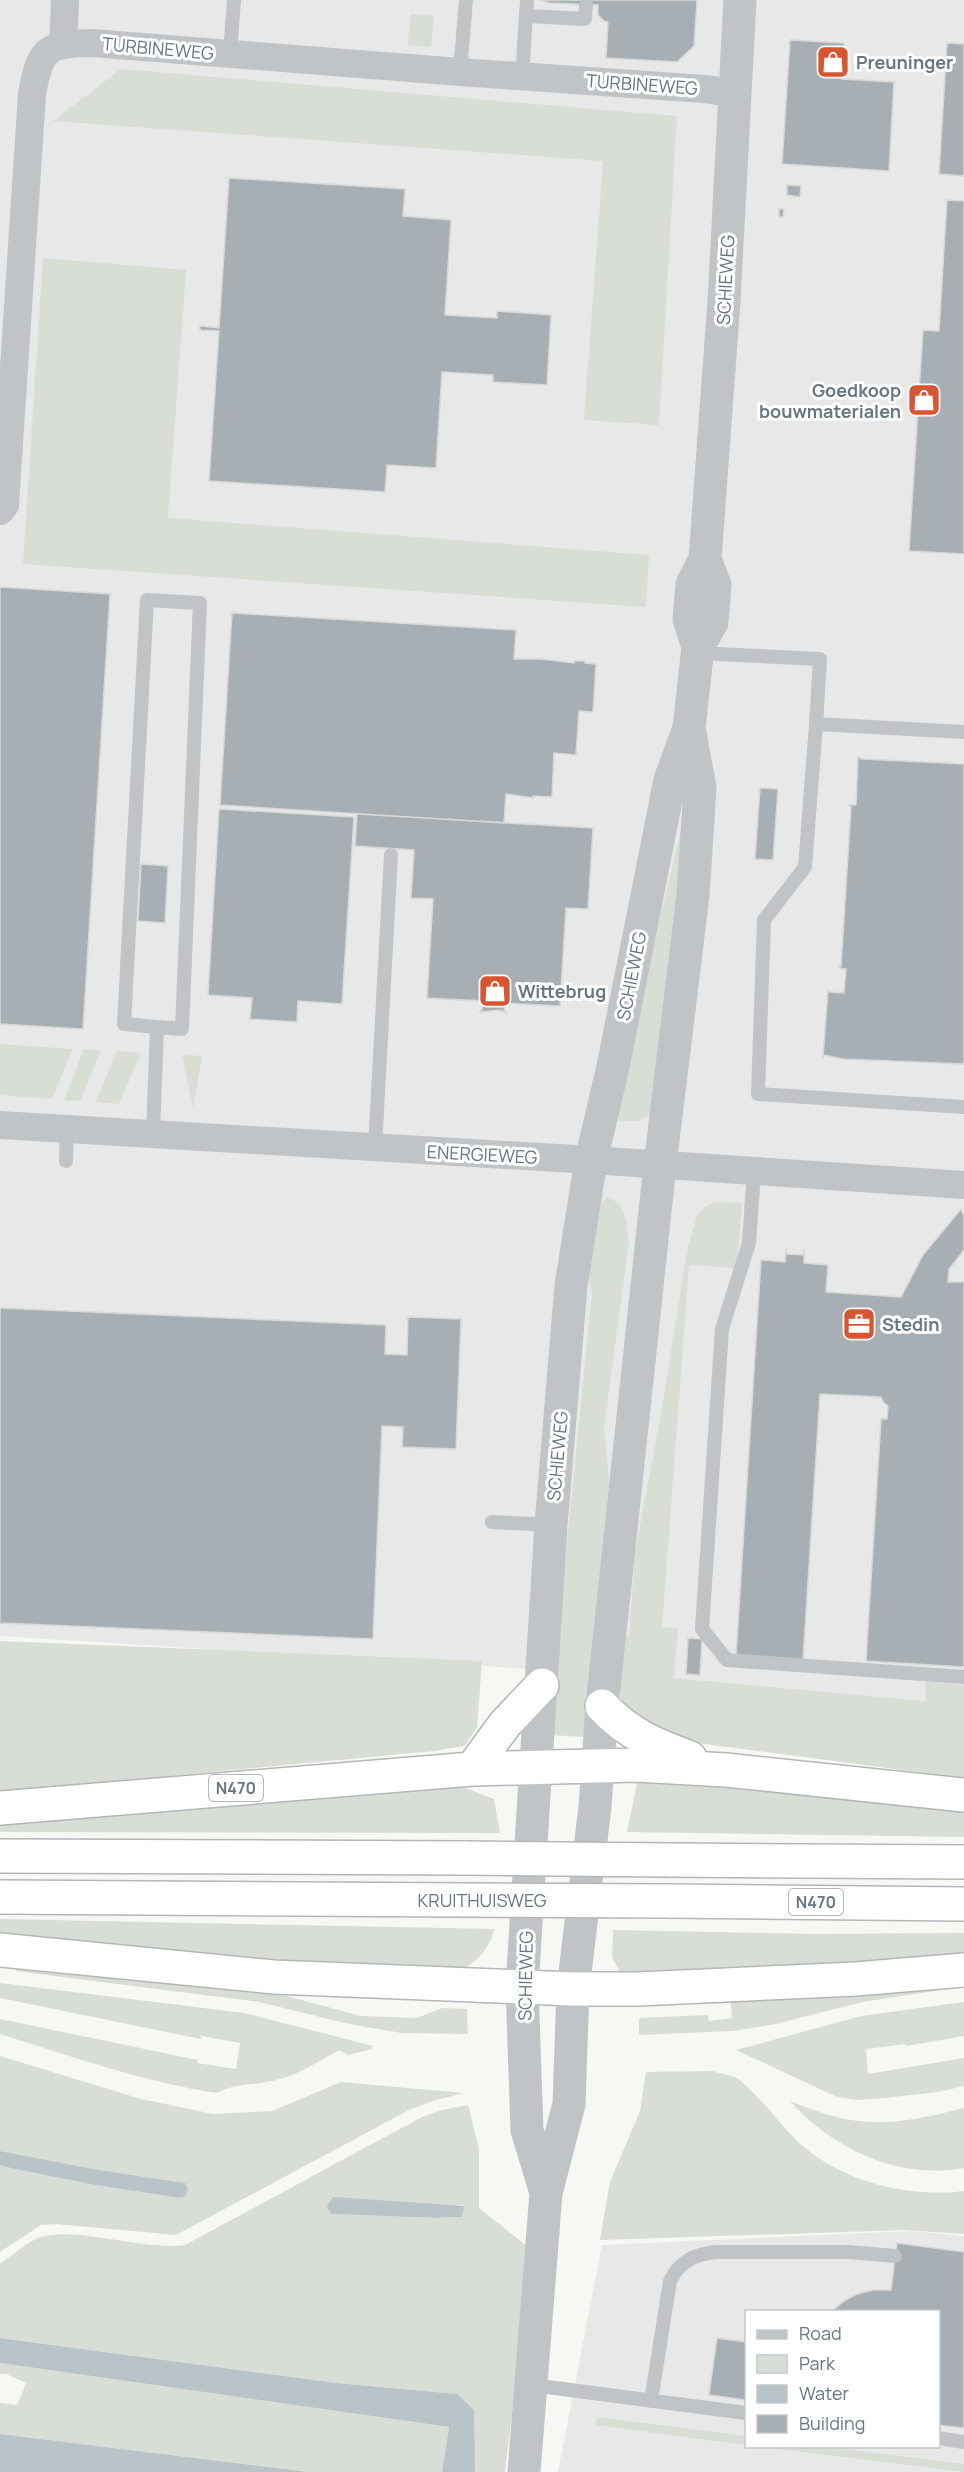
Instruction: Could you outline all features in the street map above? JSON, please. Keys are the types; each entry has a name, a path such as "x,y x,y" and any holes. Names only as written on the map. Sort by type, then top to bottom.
{"highway":[{"path":"472,1769 505,1724 542,1685"},
{"name":"N470","path":"602,1706 616,1720 646,1742 726,1770"},
{"name":"N470","path":"0,1808 472,1769 636,1765 726,1770 964,1795"},
{"path":"0,1856 964,1862"},
{"name":"KRUITHUISWEG","path":"0,1897 964,1904"},
{"path":"0,1950 274,1977 573,1989 638,1989 856,1979 964,1970"}],"street":[{"path":"0,512 5,505 6,371 32,94 40,61 50,48 63,44 65,0"},
{"name":"SCHIEWEG","path":"546,2193 527,2130 522,1987 551,1525 571,1286 591,1160 615,1056 670,780 689,728 697,650 712,622 714,585 705,559 724,302 740,0"},
{"name":"TURBINEWEG","path":"63,44 92,43 460,72 704,88 734,93"},
{"name":"SCHIEWEG","path":"524,2472 546,2193 569,2104 573,1989 599,1766 602,1706 660,1165 693,895 700,788 689,728"},
{"name":"ENERGIEWEG","path":"0,1125 964,1185"}],"lane":[{"path":"230,54 234,0"},
{"path":"460,72 466,0"},
{"path":"522,76 527,0"},
{"path":"549,18 550,3"},
{"path":"567,18 568,4"},
{"path":"526,16 585,20 586,5"},
{"path":"147,600 200,603 182,1029 157,1027 124,1024 147,600"},
{"path":"697,650 819,659 805,867 764,920 758,1094 964,1107"},
{"path":"816,724 964,732"},
{"path":"375,1147 391,855"},
{"path":"153,1135 157,1027"},
{"path":"66,1161 67,1130"},
{"path":"754,1171 749,1243 722,1329 702,1629 727,1660 964,1677"},
{"path":"492,1522 551,1525"},
{"path":"651,2401 670,2281 681,2264 691,2258 703,2253 716,2252 849,2252 895,2256"},
{"path":"531,2385 745,2413"},
{"path":"940,2438 964,2442"}],"shaded area":[{"path":"0,0 964,0 964,1685 927,1681 925,1701 674,1678 0,1636"},
{"path":"911,2231 964,2236 964,2472 558,2472 602,2245"}],"green space":[{"path":"411,14 434,16 431,47 408,45"},
{"path":"121,69 677,116 659,425 584,420 603,161 53,121"},
{"path":"43,258 186,270 168,518 649,555 646,607 23,564"},
{"path":"693,781 654,1112 639,1121 620,1121 615,1113 627,1054"},
{"path":"0,1044 72,1049 52,1099 0,1095"},
{"path":"84,1049 101,1050 80,1101 64,1100"},
{"path":"117,1051 141,1053 119,1104 96,1102"},
{"path":"182,1055 202,1056 193,1108"},
{"path":"608,1196 623,1210 629,1242 604,1427 609,1482 586,1737 550,1735 592,1293 584,1253 595,1213"},
{"path":"717,1202 742,1203 737,1268 689,1265 662,1627 678,1628 674,1678 925,1701 926,1681 964,1685 964,1778 658,1738 626,1708 612,1680 621,1637 629,1637 635,1552 661,1415 687,1251 697,1216 707,1205"},
{"path":"0,1641 482,1661 477,1727 465,1746 434,1751 0,1792"},
{"path":"639,1773 964,1806 964,1837 627,1832"},
{"path":"455,1784 494,1799 500,1833 0,1832 0,1814"},
{"path":"0,1919 495,1929 478,1958 465,1968 448,1976 0,1937"},
{"path":"613,1930 816,1934 964,1933 964,1954 884,1963 623,1978 612,1957"},
{"path":"25,1962 253,1987 361,2016 417,2018 442,2008 467,2009 468,2034 402,2033 349,2024 259,2002 15,1971"},
{"path":"948,1982 948,1989 862,2002 776,2024 733,2031 639,2035 639,2018 708,2015 709,2021 732,2018 731,2001"},
{"path":"0,1983 244,2013 373,2046 372,2049 348,2055 339,2050 287,2077 230,2087 217,2093 135,2075 0,2034 0,2019 198,2060 197,2063 236,2069 240,2043 201,2036 201,2039 0,1998"},
{"path":"964,2002 964,2036 906,2046 905,2044 866,2049 868,2074 964,2058 964,2086 938,2092 857,2100 837,2097 736,2050 861,2016"},
{"path":"0,2056 141,2099 213,2114 272,2111 341,2082 464,2093 409,2110 176,2235 56,2224 41,2225 0,2252 0,2165 95,2185 180,2198 182,2198 184,2183 0,2151"},
{"path":"712,2071 735,2077 742,2082 796,2140 832,2166 853,2176 874,2184 919,2192 964,2191 964,2234 904,2230 600,2240 610,2182 640,2111 646,2072"},
{"path":"790,2101 836,2117 876,2122 917,2119 964,2108 964,2168 939,2171 915,2169 891,2165 868,2157 826,2133"},
{"path":"468,2105 479,2149 479,2208 527,2246 520,2346 505,2472 475,2472 456,2394 337,2383 0,2338 0,2264 33,2240 70,2234 149,2245 185,2245 422,2117","holes":["463,2205 462,2217 436,2218 331,2214"]},
{"path":"0,2363 449,2427 442,2472 309,2472 0,2434 0,2403 17,2405 26,2383 6,2374 0,2374"},
{"path":"597,2417 745,2436 745,2445 596,2425"},
{"path":"769,2448 834,2448 964,2464 964,2472"}],"water":[{"path":"0,2151 99,2170 185,2183 188,2189 185,2196 180,2198 95,2185 0,2165"},
{"path":"333,2197 464,2206 462,2217 331,2214 327,2206"},
{"path":"0,2338 337,2383 457,2394 474,2410 475,2472 442,2472 449,2427 0,2363"},
{"path":"0,2434 309,2472 0,2472"}],"building":[{"path":"540,0 697,0 694,46 677,62 606,58 608,22 598,15 598,5 550,3"},
{"path":"790,40 844,43 842,79 894,82 889,171 782,164"},
{"path":"947,43 964,44 964,176 939,174"},
{"path":"229,178 405,189 403,216 451,220 445,315 497,318 497,311 551,315 547,385 493,382 493,375 442,372 436,468 387,465 385,492 209,481 219,331 200,330 200,326 219,328"},
{"path":"787,185 801,186 800,197 787,195"},
{"path":"947,200 964,201 964,554 909,551 923,330 939,331"},
{"path":"779,209 784,209 783,217 779,217"},
{"path":"0,587 110,594 83,1029 0,1024"},
{"path":"232,613 516,630 514,659 574,663 585,661 585,663 596,664 593,712 579,711 576,755 554,753 552,797 533,796 533,798 506,794 504,823 220,805"},
{"path":"858,757 964,764 964,1064 842,1059 825,1055 823,1057 828,990 844,993 846,969 839,968 839,966 841,966 851,807 849,805 856,805"},
{"path":"760,788 778,789 773,860 755,859"},
{"path":"219,809 354,817 342,1004 298,1001 297,1022 250,1019 252,998 208,995"},
{"path":"357,814 593,828 588,909 566,908 560,1006 505,1003 506,1013 500,1010 480,1012 483,1001 427,998 433,899 411,898 414,850 355,846"},
{"path":"141,864 168,866 165,923 138,921"},
{"path":"961,1209 964,1216 964,1250 949,1269 948,1282 964,1282 964,1667 866,1661 881,1419 887,1419 888,1406 881,1397 820,1394 803,1660 736,1656 761,1260 785,1262 786,1248 787,1254 803,1255 804,1249 804,1263 828,1265 826,1292 901,1297 923,1255"},
{"path":"0,1308 386,1325 385,1354 407,1355 408,1317 461,1319 456,1449 402,1447 403,1427 382,1426 373,1639 0,1623"},
{"path":"688,1638 702,1639 700,1675 686,1674"},
{"path":"897,2243 964,2252 964,2428 940,2425 940,2310 833,2310 857,2294 873,2290 891,2290"},
{"path":"717,2338 745,2342 745,2400 709,2395"}],"place":[{"name":"Preuninger","path":"833,62"},
{"name":"Goedkoop bouwmaterialen","path":"924,400"},
{"name":"Wittebrug","path":"495,991"},
{"name":"Stedin","path":"859,1324"}]}
